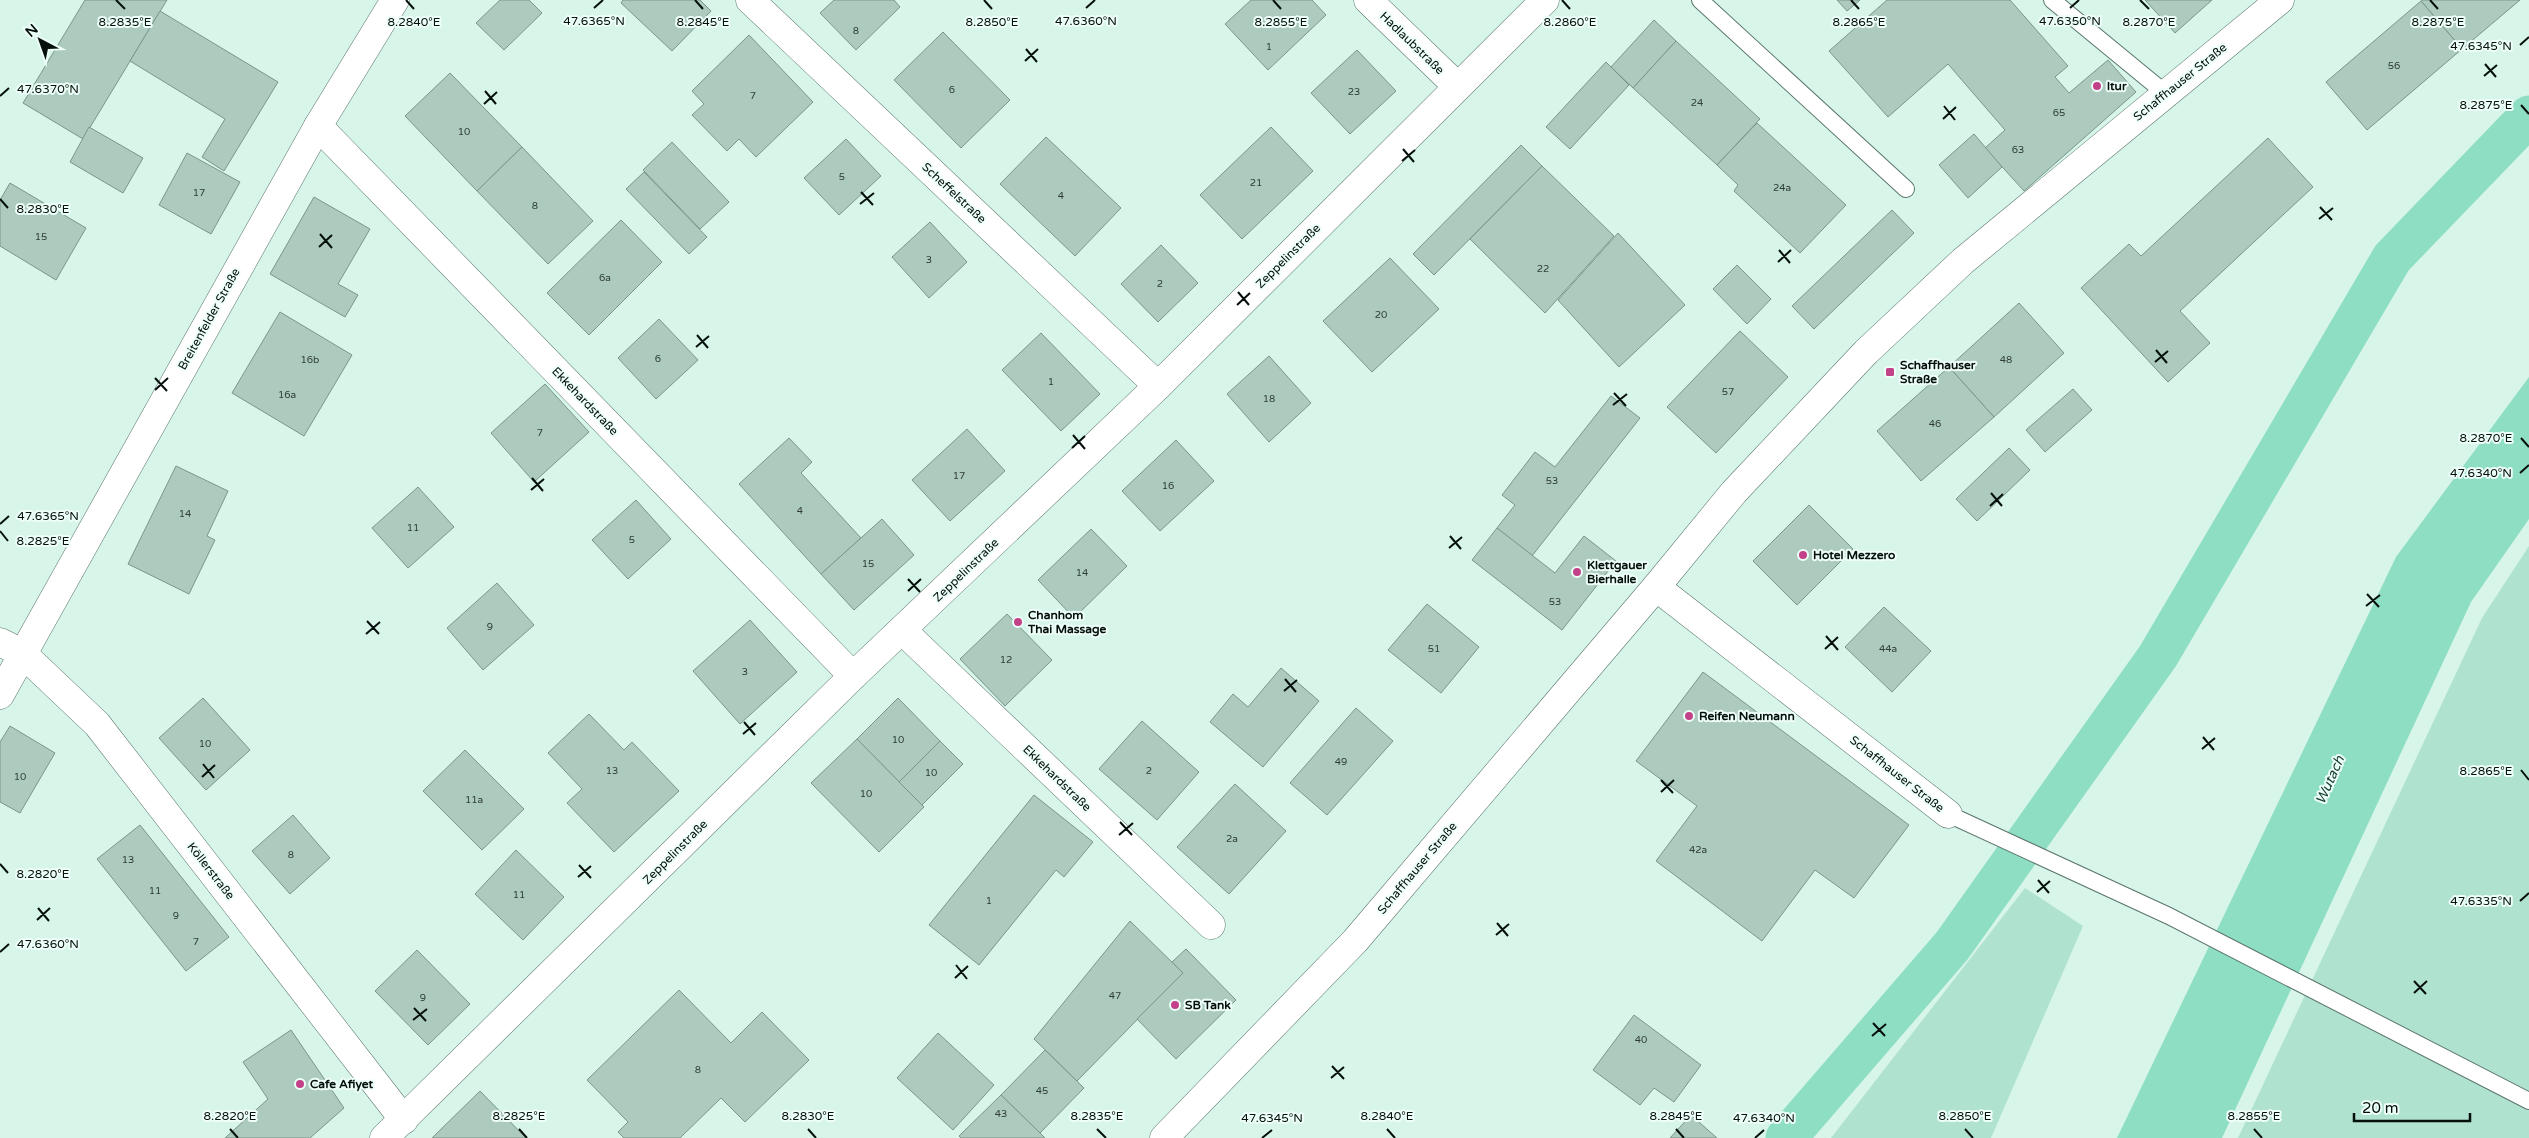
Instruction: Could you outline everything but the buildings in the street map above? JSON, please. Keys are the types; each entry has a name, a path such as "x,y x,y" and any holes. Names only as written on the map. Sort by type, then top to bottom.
{"street":[{"name":"Breitenfelder Straße","path":"0,694 11,648 318,126 395,0"},
{"name":"Scheffelstraße","path":"750,0 1158,386"},
{"name":"Hadlaubstraße","path":"1368,0 1457,86"},
{"name":"Zeppelinstraße","path":"384,1138 853,676 903,631 1158,386 1545,0"},
{"name":"Schaffhauser Straße","path":"1164,1138 1355,941 1656,587 1734,492 1866,352 1963,261 1991,240 2165,93 2280,0"},
{"name":"Ekkehardstraße","path":"318,126 853,676"},
{"name":"Schaffhauser Straße","path":"1656,587 1948,814"},
{"name":"Ekkehardstraße","path":"903,631 1211,925"},
{"name":"Köllerstraße","path":"11,648 97,724 404,1120"}],"lane":[{"path":"1700,0 1906,189"},
{"path":"2052,0 2165,93"},
{"path":"1948,814 2169,916 2529,1101"}],"shaded area":[{"path":"2529,546 2529,1138 2238,1138 2482,618"},
{"path":"2025,888 2083,926 1991,1138 1831,1138"}],"water":[{"name":"Wutach","path":"2529,377 2529,519 2471,602 2222,1138 2117,1138 2396,557"}],"waterway":[{"path":"1786,1138 1952,946 2158,656 2392,258 2529,116"}],"place":[{"name":"ltur","path":"2097,86"},
{"name":"Schaffhauser Straße","path":"1890,372"},
{"name":"Hotel Mezzero","path":"1803,555"},
{"name":"Klettgauer Bierhalle","path":"1577,572"},
{"name":"Chanhom Thai Massage","path":"1018,622"},
{"name":"Reifen Neumann","path":"1689,716"},
{"name":"SB Tank","path":"1175,1005"},
{"name":"Cafe Afiyet","path":"300,1084"}]}
